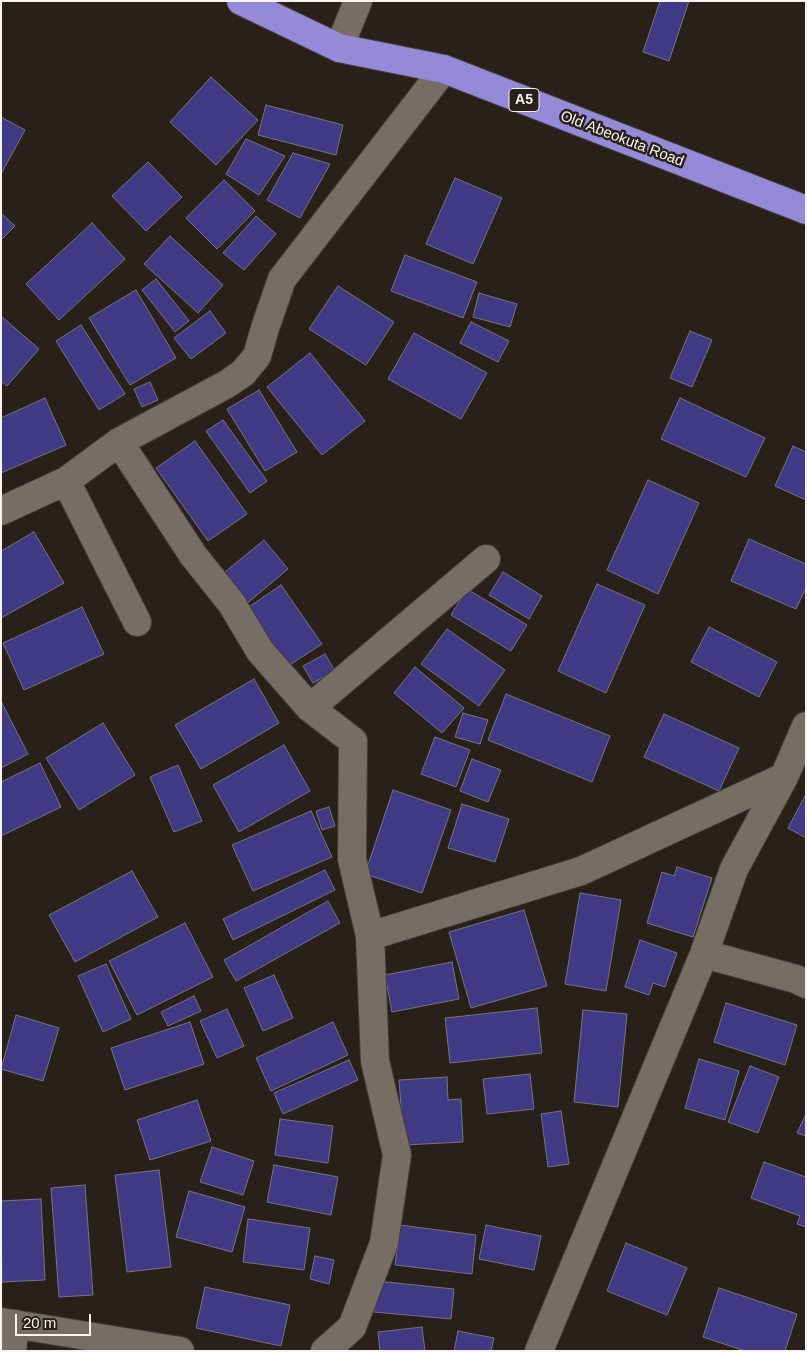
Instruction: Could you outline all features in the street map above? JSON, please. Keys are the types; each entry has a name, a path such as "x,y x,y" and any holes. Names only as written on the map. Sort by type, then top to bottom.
{"highway":[{"name":"Old Abeokuta Road","path":"241,1 339,48 444,69 806,210"}],"street":[{"path":"339,48 358,1"},
{"path":"1,511 66,481 119,442 227,384 243,373 258,356 265,328 282,279 444,69"},
{"path":"119,442 193,556 232,604 260,651 310,708 353,741 352,859 370,936 375,1061 397,1155 384,1243 352,1327 325,1351"},
{"path":"66,481 138,622"},
{"path":"310,708 486,559"},
{"path":"539,1351 704,954 734,869 784,777 806,726"},
{"path":"370,936 581,871 784,777"},
{"path":"704,954 796,978 806,984"},
{"path":"12,1351 8,1323 180,1351"}],"building":[{"path":"660,1 689,1 669,61 643,52"},
{"path":"211,77 258,120 216,165 170,122"},
{"path":"266,105 343,125 336,155 258,135"},
{"path":"1,117 25,130 1,174"},
{"path":"246,139 285,156 259,195 226,174"},
{"path":"293,153 330,164 300,218 267,200"},
{"path":"148,162 182,197 146,231 112,196"},
{"path":"455,178 502,198 473,264 426,244"},
{"path":"224,180 255,211 217,249 186,218"},
{"path":"1,213 15,226 1,240"},
{"path":"256,216 276,234 244,270 223,253"},
{"path":"92,223 125,259 59,320 26,284"},
{"path":"170,236 223,285 198,313 144,264"},
{"path":"405,255 477,282 463,318 391,291"},
{"path":"156,279 189,321 175,332 142,290"},
{"path":"338,286 394,322 366,365 309,329"},
{"path":"136,290 176,358 130,385 89,318"},
{"path":"479,293 517,304 510,327 473,317"},
{"path":"210,311 226,333 191,359 174,338"},
{"path":"1,316 39,349 7,386 1,381"},
{"path":"471,322 509,341 498,362 460,343"},
{"path":"81,325 125,394 99,410 56,341"},
{"path":"690,331 712,340 692,387 670,378"},
{"path":"414,333 487,373 461,419 388,379"},
{"path":"310,353 365,421 322,455 267,387"},
{"path":"150,382 158,400 142,407 134,389"},
{"path":"259,390 297,452 265,471 227,409"},
{"path":"45,398 66,445 1,473 1,418"},
{"path":"680,398 765,438 746,477 661,439"},
{"path":"223,420 267,481 250,493 206,431"},
{"path":"195,441 247,514 208,541 156,468"},
{"path":"793,446 806,452 806,500 775,486"},
{"path":"648,480 699,503 658,594 607,570"},
{"path":"34,532 64,583 1,618 1,551"},
{"path":"749,539 806,564 806,588 796,609 731,581"},
{"path":"264,540 288,569 245,605 220,576"},
{"path":"503,572 542,596 529,619 489,595"},
{"path":"597,584 645,605 606,693 558,671"},
{"path":"281,585 322,644 285,668 246,609"},
{"path":"467,589 527,625 511,651 451,615"},
{"path":"82,607 104,654 24,690 3,643"},
{"path":"709,627 777,662 759,697 691,662"},
{"path":"447,629 505,670 479,706 421,664"},
{"path":"325,654 335,671 313,683 303,666"},
{"path":"415,667 464,708 442,733 394,693"},
{"path":"254,679 279,723 201,769 175,725"},
{"path":"506,694 610,736 592,782 488,740"},
{"path":"1,701 28,754 1,768"},
{"path":"463,713 488,720 480,744 455,737"},
{"path":"664,714 739,748 719,791 644,757"},
{"path":"103,723 135,775 79,810 46,758"},
{"path":"435,737 470,750 456,787 421,774"},
{"path":"284,745 310,791 239,832 213,785"},
{"path":"472,759 501,770 488,802 460,791"},
{"path":"40,763 61,807 1,836 1,782"},
{"path":"178,765 202,821 174,832 150,777"},
{"path":"393,790 451,810 422,893 365,874"},
{"path":"806,797 806,838 788,828"},
{"path":"462,804 509,819 495,862 448,848"},
{"path":"329,807 335,826 322,830 316,811"},
{"path":"311,811 332,857 253,891 232,845"},
{"path":"677,867 712,878 693,937 647,923 662,872 674,876"},
{"path":"325,870 335,890 233,940 223,919"},
{"path":"132,871 158,917 75,962 49,915"},
{"path":"580,893 621,900 606,991 565,984"},
{"path":"328,901 340,923 236,981 224,960"},
{"path":"524,910 547,986 471,1008 449,932"},
{"path":"185,923 213,977 137,1015 109,961"},
{"path":"640,940 677,953 665,987 653,983 649,995 625,987"},
{"path":"452,962 459,999 392,1012 385,975"},
{"path":"106,964 131,1019 103,1032 78,976"},
{"path":"274,975 293,1018 263,1031 244,988"},
{"path":"194,996 201,1011 168,1026 161,1012"},
{"path":"726,1003 797,1025 785,1065 714,1042"},
{"path":"537,1008 542,1053 450,1063 445,1018"},
{"path":"227,1009 244,1046 217,1058 200,1021"},
{"path":"583,1010 627,1014 618,1107 574,1102"},
{"path":"16,1015 59,1028 43,1081 1,1069"},
{"path":"190,1022 204,1064 125,1090 111,1048"},
{"path":"333,1022 348,1055 271,1091 256,1058"},
{"path":"699,1059 739,1071 725,1120 685,1108"},
{"path":"349,1060 358,1080 283,1114 274,1093"},
{"path":"750,1066 779,1077 758,1133 728,1122"},
{"path":"530,1074 534,1109 487,1114 483,1079"},
{"path":"447,1077 448,1100 461,1099 463,1142 404,1145 399,1080"},
{"path":"197,1100 211,1141 150,1160 137,1120"},
{"path":"561,1111 569,1164 548,1167 541,1114"},
{"path":"806,1114 806,1136 797,1133"},
{"path":"280,1119 333,1126 328,1163 275,1155"},
{"path":"212,1147 254,1161 243,1195 200,1182"},
{"path":"764,1162 806,1177 806,1227 797,1224 800,1216 751,1198"},
{"path":"274,1165 338,1177 331,1215 267,1202"},
{"path":"159,1170 171,1267 127,1272 115,1175"},
{"path":"85,1185 93,1295 59,1297 51,1188"},
{"path":"189,1191 245,1207 232,1252 176,1237"},
{"path":"41,1199 45,1280 2,1282 1,1201"},
{"path":"248,1219 310,1228 304,1270 243,1262"},
{"path":"400,1225 476,1235 472,1274 395,1265"},
{"path":"486,1225 541,1236 534,1270 479,1259"},
{"path":"626,1243 687,1268 667,1315 607,1291"},
{"path":"315,1256 334,1260 329,1284 310,1279"},
{"path":"377,1281 454,1289 451,1319 374,1312"},
{"path":"205,1287 290,1305 281,1346 196,1328"},
{"path":"719,1288 797,1314 785,1351 745,1351 703,1337"},
{"path":"422,1327 425,1351 380,1351 378,1332"},
{"path":"458,1331 494,1338 491,1351 454,1351"}]}
